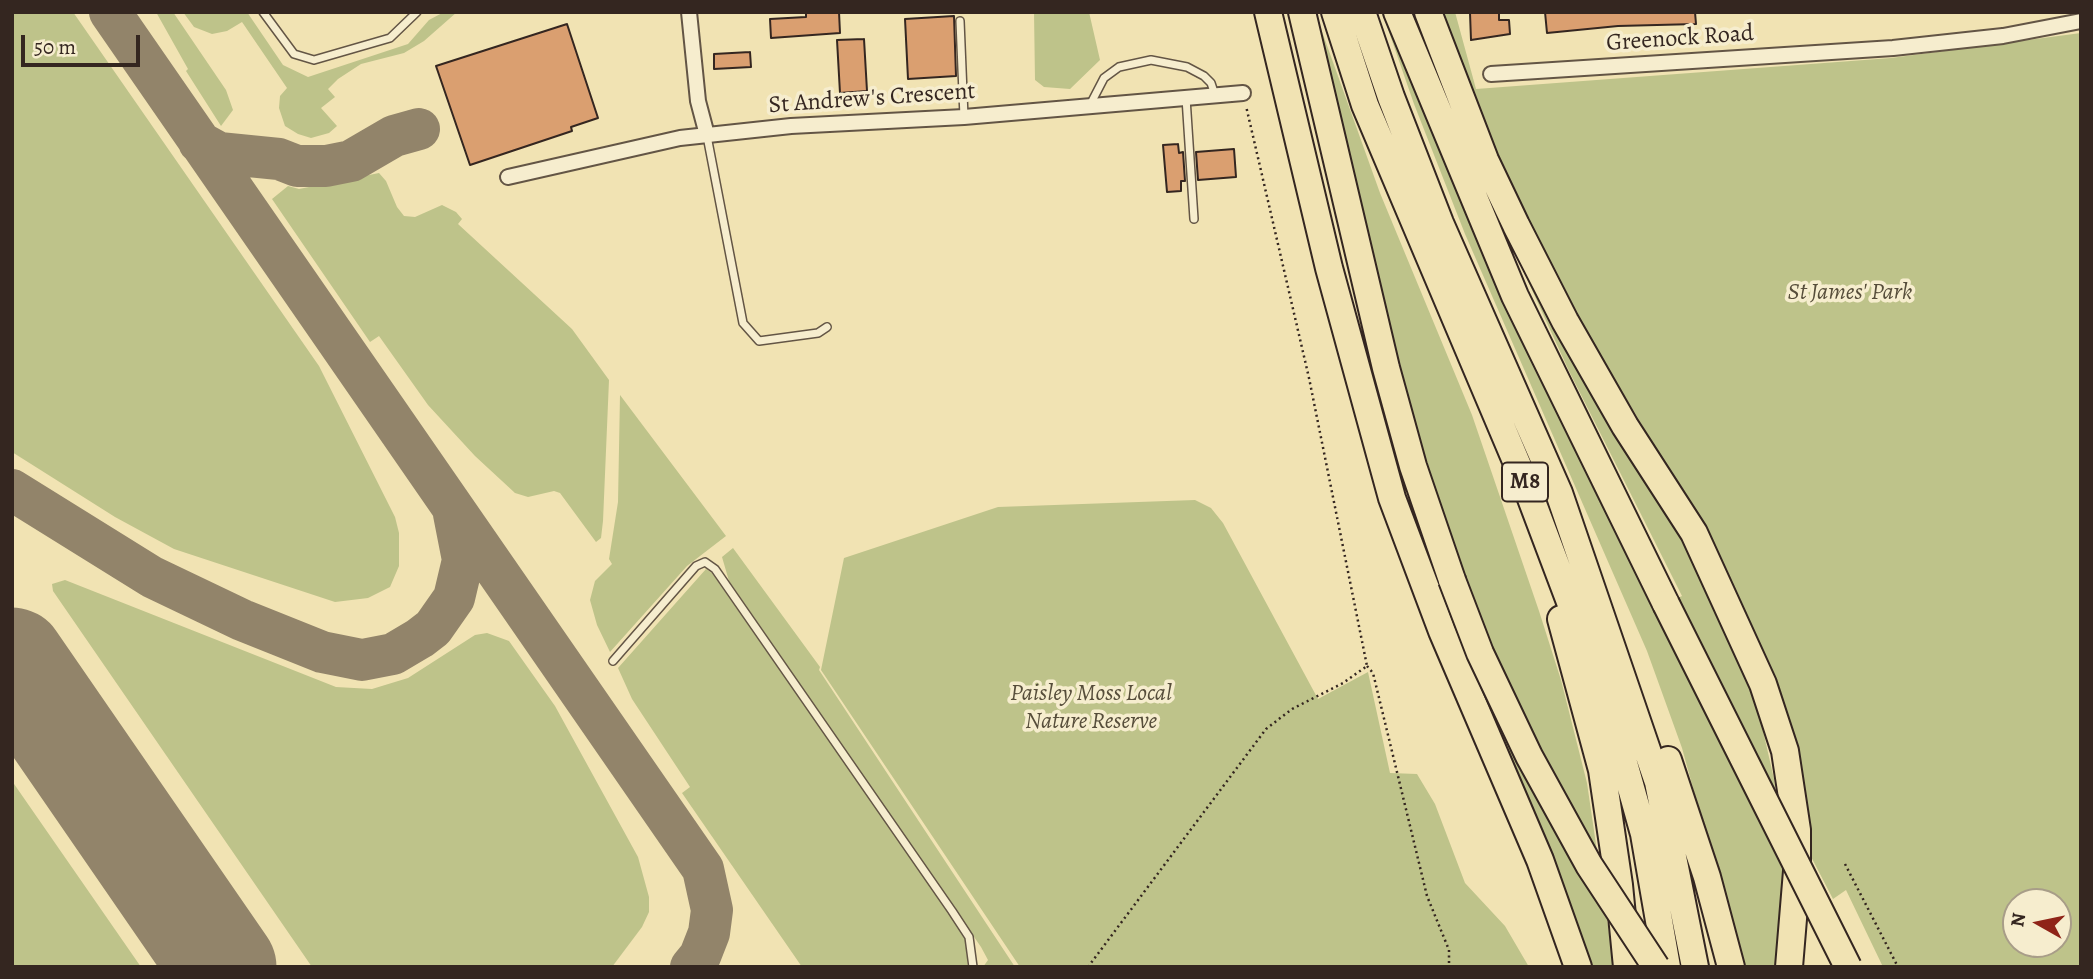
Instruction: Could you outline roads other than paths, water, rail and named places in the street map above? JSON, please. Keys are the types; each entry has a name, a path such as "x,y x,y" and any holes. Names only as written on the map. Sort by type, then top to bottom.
{"highway":[{"path":"1268,12 1329,268 1392,498 1442,631 1540,860 1578,967"},
{"path":"1302,12 1385,368 1413,466 1452,580 1480,653 1528,756 1589,865 1656,967"},
{"name":"M8","path":"1335,12 1365,105 1438,283 1524,480 1604,692 1647,847 1667,967"},
{"name":"M8","path":"1362,12 1391,97 1440,223 1618,625 1674,777 1731,967"},
{"path":"1397,12 1515,296 1848,967"},
{"path":"1428,12 1486,160 1522,237 1565,321 1625,426 1694,533 1763,684 1785,751 1797,830 1797,871 1788,967"},
{"name":"M8","path":"1438,283 1551,587 1590,719 1609,812 1628,967"},
{"name":"M8","path":"1559,493 1658,782 1676,860 1695,967"}],"street":[{"path":"689,12 698,102 707,135"},
{"name":"Greenock Road","path":"1491,74 1893,48 2003,36 2081,21"},
{"name":"St Andrew's Crescent","path":"508,177 680,138 791,126 964,117 1243,93"}],"lane":[{"path":"263,12 294,54 314,60 390,38 417,12"},
{"path":"960,21 964,117"},
{"path":"1090,105 1104,78 1119,67 1152,60 1187,67 1204,76 1211,83 1215,95"},
{"path":"1186,97 1194,219"},
{"path":"707,135 743,323 759,341 818,333 827,327"},
{"path":"613,661 696,566 705,562 715,569 969,937 973,967"}],"park label":[{"name":"St James' Park","path":"1850,293"},
{"name":"Paisley Moss Local Nature Reserve","path":"1091,708"}]}
